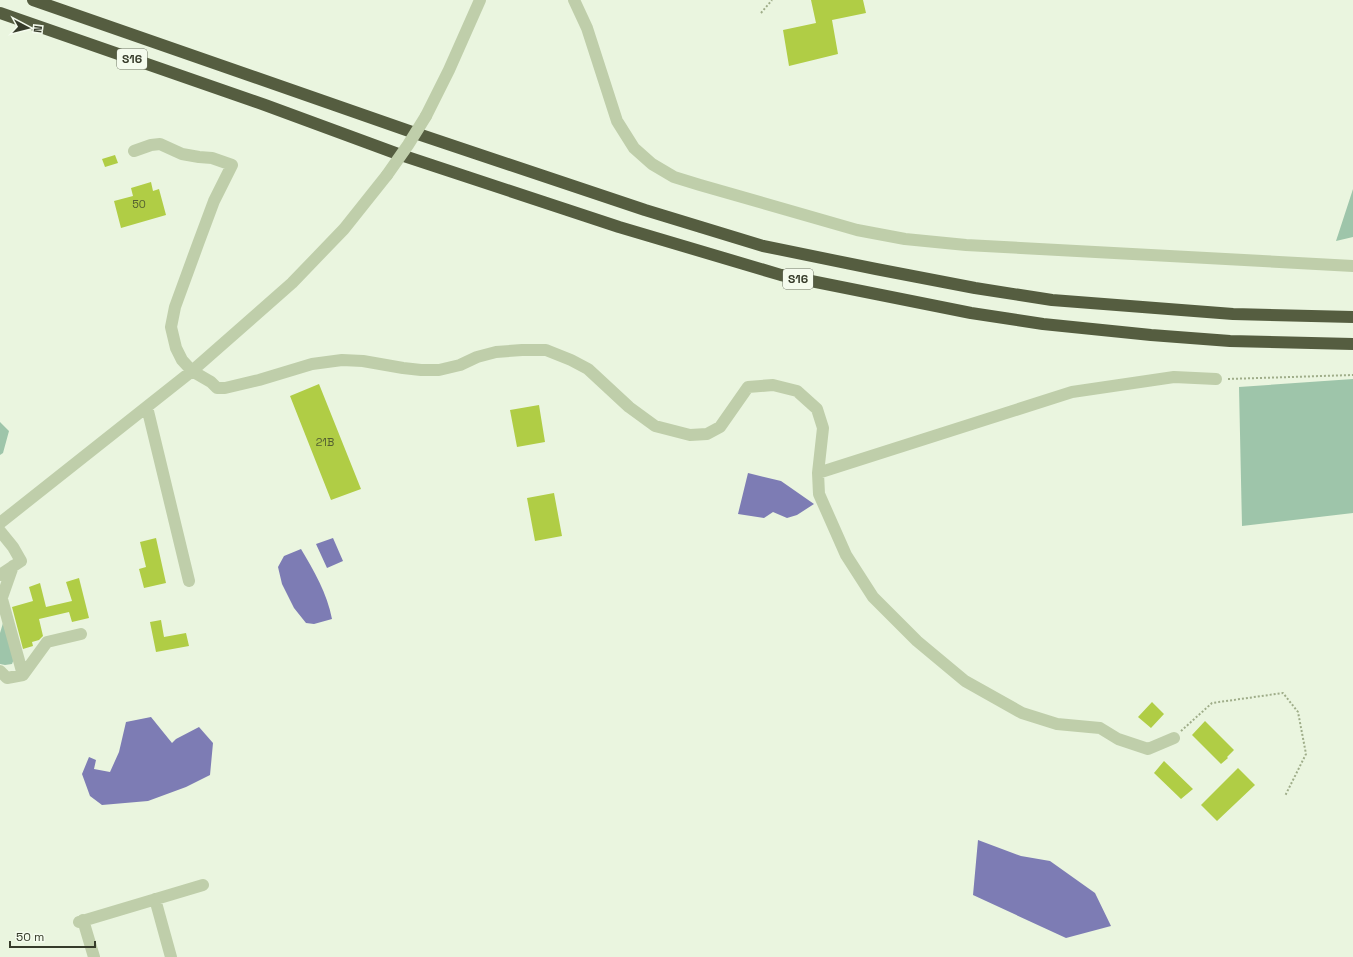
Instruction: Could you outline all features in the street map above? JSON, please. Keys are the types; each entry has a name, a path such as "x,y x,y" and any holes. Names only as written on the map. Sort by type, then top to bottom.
{"highway":[{"name":"S16","path":"33,0 426,137 644,210 763,246 952,284 1052,300 1234,314 1353,318"},
{"name":"S16","path":"0,13 265,105 398,154 619,228 781,275 971,313 1043,324 1150,335 1230,341 1353,344"}],"street":[{"path":"0,523 192,371 292,283 344,229 387,175 426,116 449,70 480,0"},
{"path":"574,0 587,28 617,121 634,148 652,164 674,177 857,230 905,239 966,245 1353,266"},
{"path":"134,151 151,145 160,144 182,154 212,158 232,165 214,201 174,307 171,327 176,348 182,360 192,371 218,388 225,388 259,380 312,364 342,360 363,361 415,370 439,370 460,365 477,357 496,352 546,350 588,369 629,407 655,426 690,435 707,434 720,427 748,387 773,385 797,391 817,409 823,428 818,473 820,494 846,555 873,597 917,641 965,681 1022,713 1057,724 1100,728 1118,738 1148,749 1174,738"},
{"path":"818,473 1072,392 1174,377 1216,379"},
{"path":"147,407 189,580"},
{"path":"0,531 13,547 21,561 0,575"},
{"path":"13,566 1,601 23,675"},
{"path":"0,671 7,678 23,675 47,642 81,634"},
{"path":"94,957 81,921 202,885"},
{"path":"155,899 171,957"}],"path":[{"path":"761,13 772,0"},
{"path":"1216,379 1353,375"},
{"path":"1174,738 1212,703 1283,693 1298,712 1306,754 1285,796"}],"green space":[{"path":"1353,189 1353,237 1336,241"},
{"path":"1353,379 1353,513 1242,526 1239,387"},
{"path":"0,422 9,431 3,453 0,455"},
{"path":"3,623 14,659 12,664 5,665 0,664 0,633"}],"water":[{"path":"748,473 781,481 814,504 797,515 787,518 773,512 764,518 738,514"},
{"path":"333,538 343,561 327,568 316,544"},
{"path":"301,549 327,600 332,619 314,624 306,623 294,608 282,584 278,567 284,556"},
{"path":"151,717 172,743 176,739 199,727 213,743 210,775 186,787 148,801 102,805 90,796 82,774 89,757 96,760 94,769 110,772 119,752 126,722"},
{"path":"978,840 1021,856 1050,861 1095,893 1111,926 1066,938 973,895"}],"building":[{"path":"811,0 863,0 866,13 832,20 838,54 789,66 783,30 816,23"},
{"path":"115,155 118,163 105,167 102,159"},
{"path":"151,182 153,191 159,189 166,215 121,228 114,201 133,196 131,188"},
{"path":"319,384 361,489 331,500 290,396"},
{"path":"539,405 545,442 517,447 510,410"},
{"path":"554,493 562,536 535,541 527,498"},
{"path":"156,538 166,583 144,588 139,569 146,567 140,542"},
{"path":"79,578 89,618 72,622 69,612 39,619 43,636 39,640 32,642 33,646 23,649 12,607 33,601 29,587 40,583 46,607 72,601 66,582"},
{"path":"161,620 164,637 186,633 189,646 156,652 150,622"},
{"path":"1152,702 1164,714 1151,728 1138,717"},
{"path":"1205,721 1234,750 1221,764 1192,735"},
{"path":"1164,761 1193,789 1181,799 1154,773"},
{"path":"1238,768 1255,785 1217,821 1201,805"}]}
